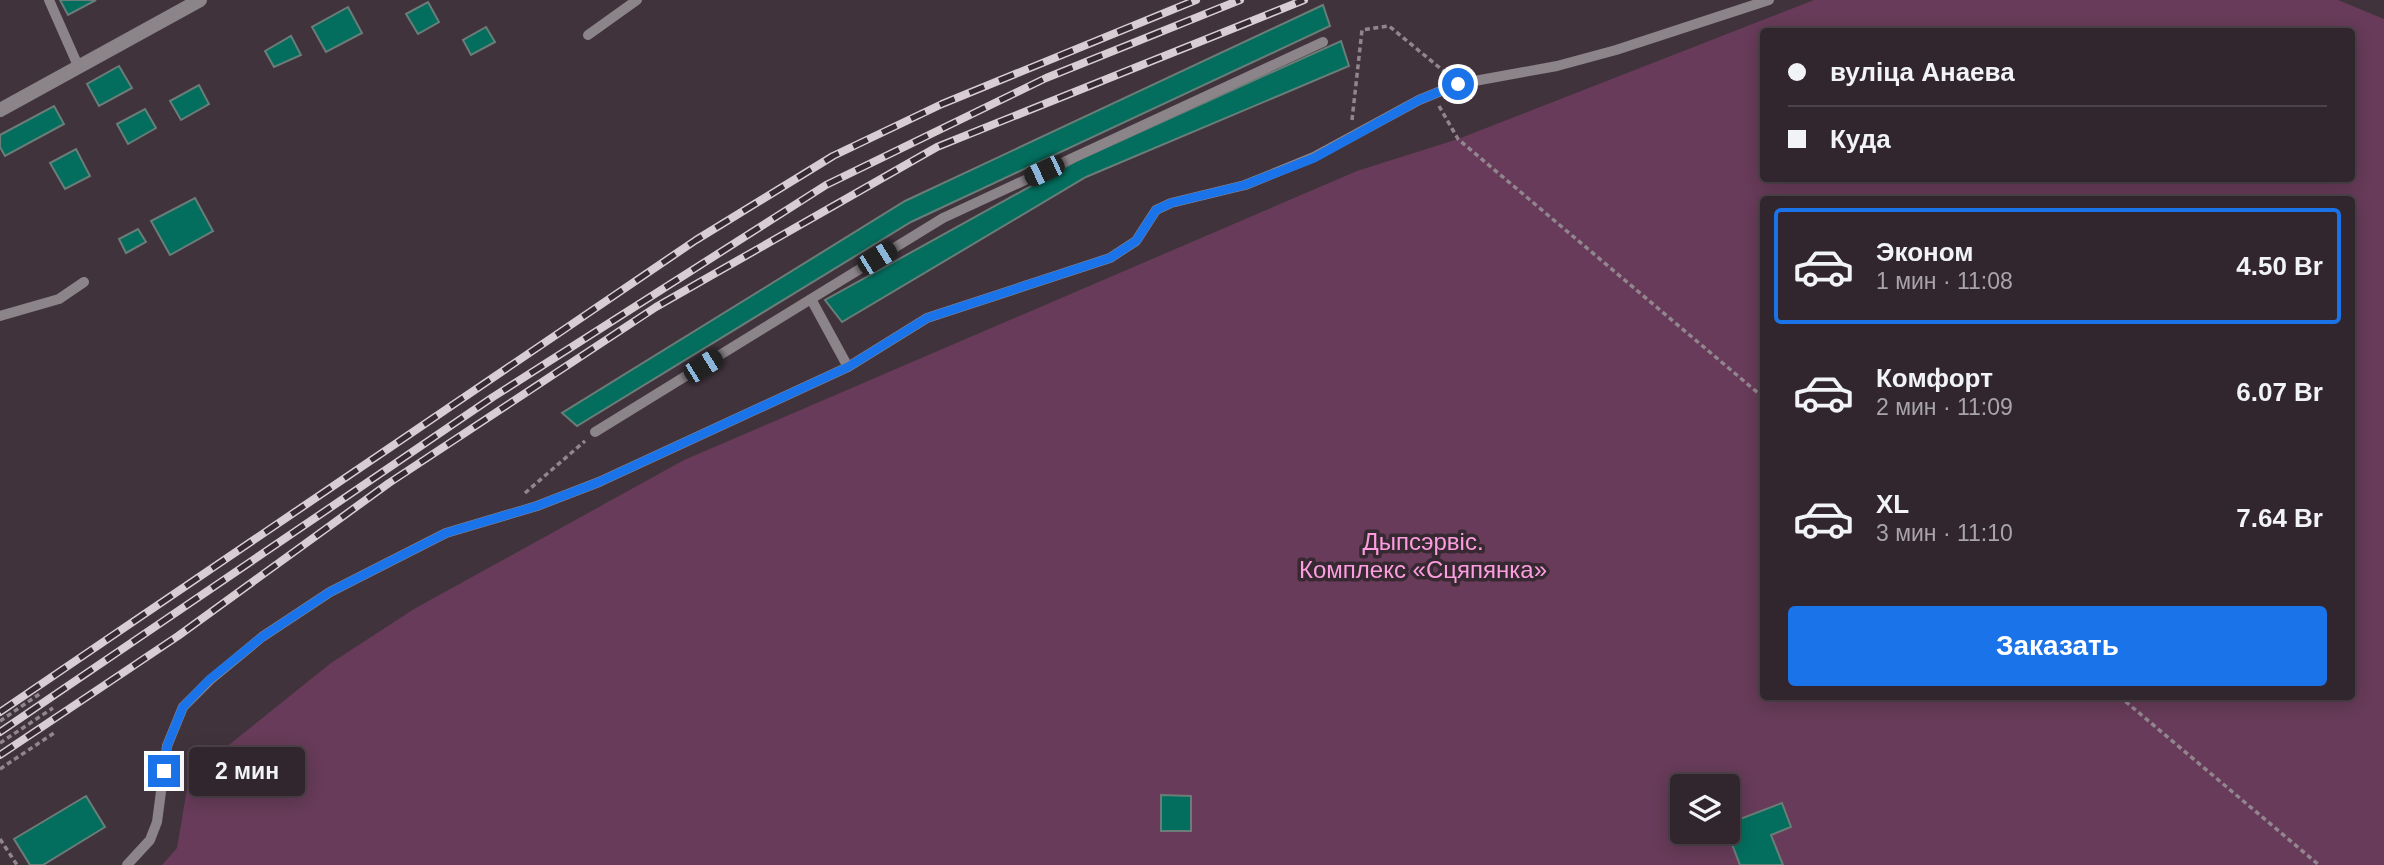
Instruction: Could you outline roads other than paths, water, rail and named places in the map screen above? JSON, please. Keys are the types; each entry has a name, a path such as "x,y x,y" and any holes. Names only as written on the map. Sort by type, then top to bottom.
{"street":[{"path":"0,110 200,0"}],"lane":[{"path":"49,0 79,68"},
{"path":"588,35 637,0"},
{"path":"127,865 149,840 157,822 167,746 183,707 209,680 262,637 330,592 446,533 537,506 599,482 848,367 927,318 1110,258 1136,241 1156,210 1171,203 1245,185 1314,158 1432,95 1458,84 1493,75 1557,66 1616,50 1769,0"},
{"path":"594,432 943,218 1323,42"},
{"path":"0,316 59,299 84,282"},
{"path":"811,299 848,367"}],"railway":[{"path":"0,712 696,240 833,156 942,104 1196,0"},
{"path":"0,732 493,397 826,185 1046,78 1240,0"},
{"path":"0,755 178,636 389,483 656,307 937,147 1304,0"}],"park label":[{"name":"Дыпсэрвіс. Комплекс «Сцяпянка»","path":"1423,556"}]}
